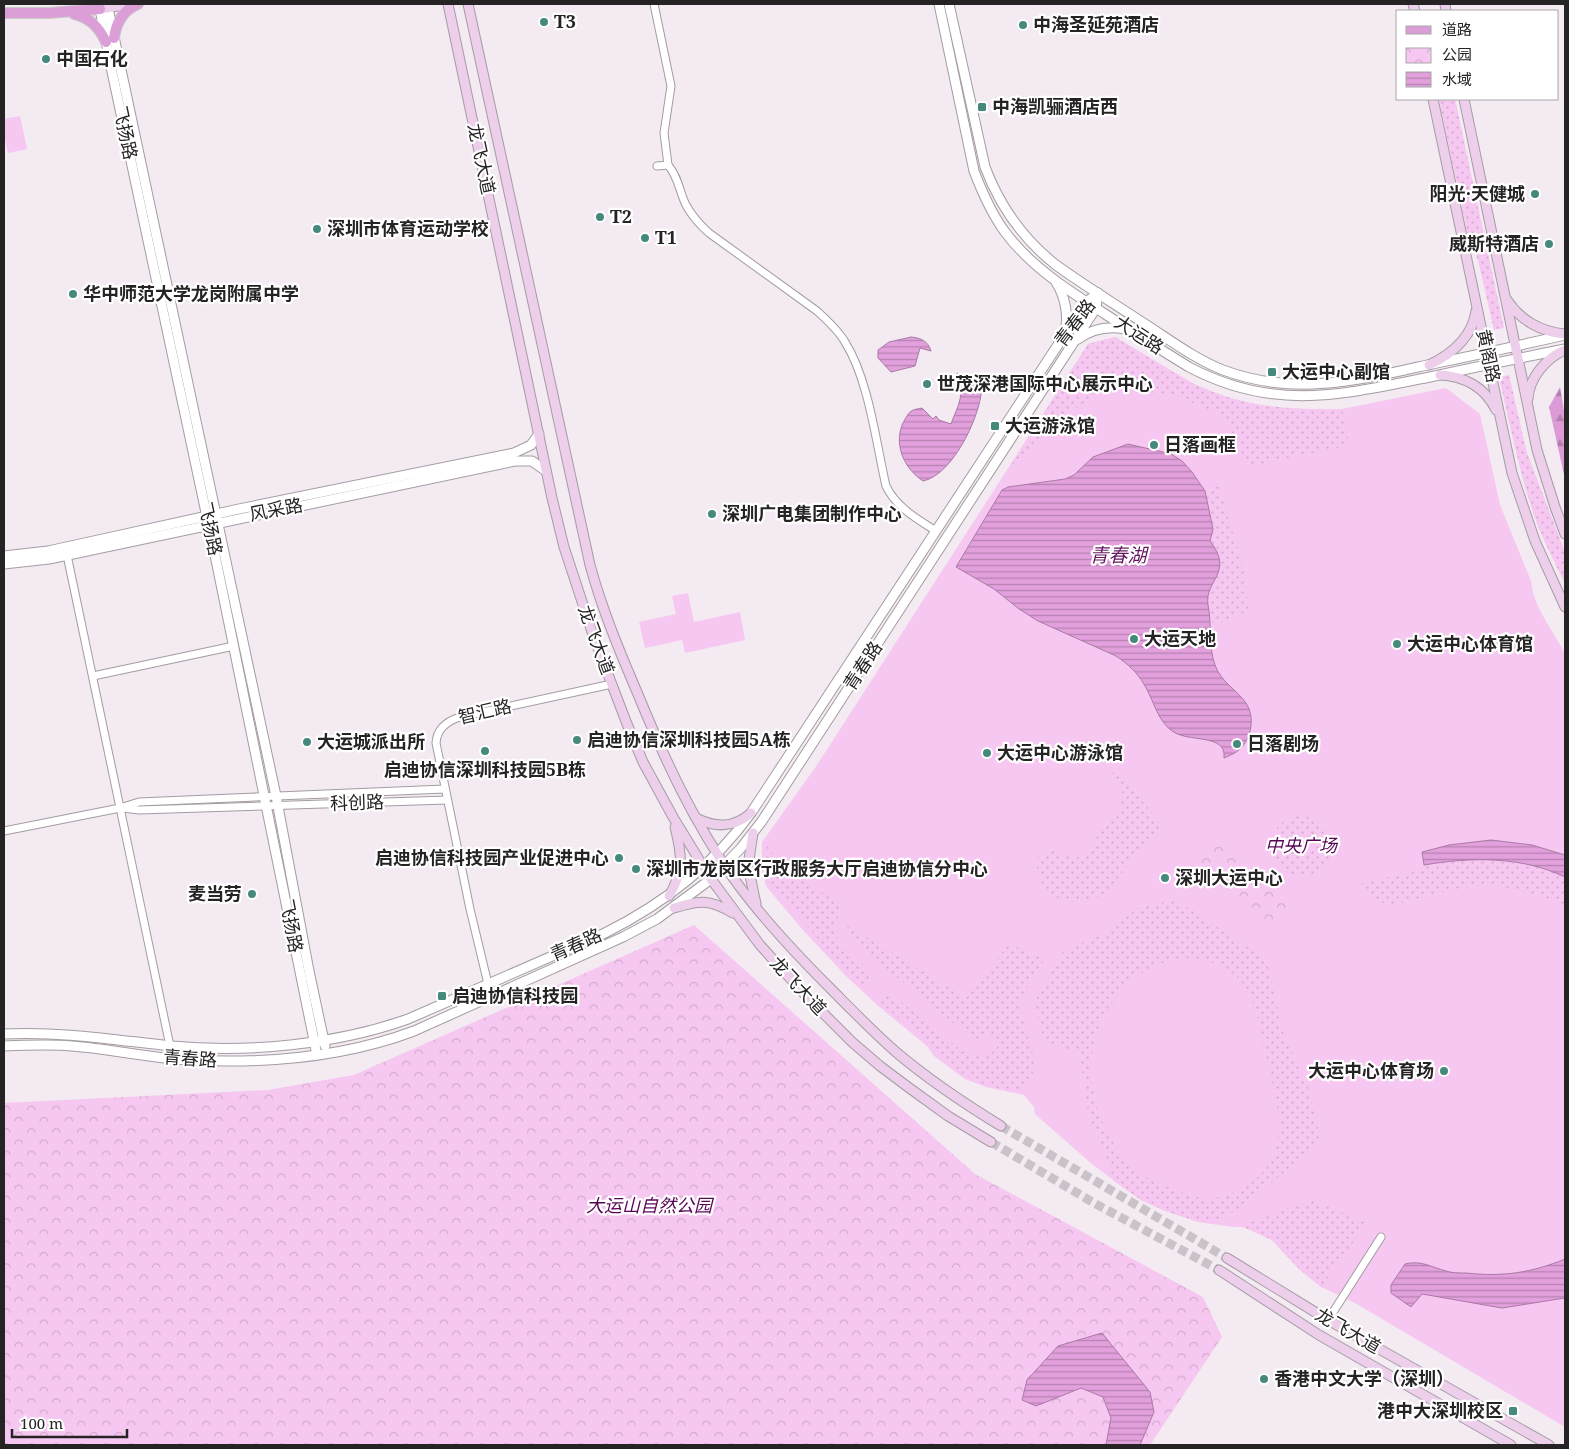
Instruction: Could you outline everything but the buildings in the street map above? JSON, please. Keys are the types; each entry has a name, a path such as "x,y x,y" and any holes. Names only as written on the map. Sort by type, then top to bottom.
{"main road":[{"path":"4,13 68,12 129,4"},
{"path":"68,12 86,18 110,40 121,17 126,11 138,4"},
{"name":"龙飞大道","path":"448,4 562,539 593,635 643,762 673,817 711,879 760,945 803,992 852,1042 880,1066 948,1116 991,1142"},
{"name":"龙飞大道","path":"468,4 580,523 595,581 613,636 666,761 695,817 726,865 758,909 806,963 896,1053 959,1100 1001,1126"},
{"name":"黄阁路","path":"1433,100 1512,473 1535,541 1565,607"},
{"name":"黄阁路","path":"1464,100 1537,450 1565,534"},
{"path":"1505,296 1513,308 1532,324 1565,334"},
{"path":"1429,365 1444,358 1465,338 1471,328 1477,306"},
{"path":"1528,407 1529,395 1537,375 1551,358 1565,349"},
{"path":"1440,375 1460,378 1480,389 1495,406 1501,419"},
{"path":"695,817 706,823 722,826 736,823 751,813"},
{"path":"669,896 676,884 681,861 673,817"},
{"path":"753,833 748,866 758,909"},
{"path":"674,908 693,902 707,901 737,915"},
{"name":"龙飞大道","path":"1227,1258 1328,1320 1549,1445"},
{"name":"龙飞大道","path":"1219,1270 1318,1334 1511,1445"}],"street":[{"path":"654,4 671,86 664,133 668,165 675,174 686,205 696,220 709,233 817,311 832,324 845,342 858,368 886,486 892,498 905,510 936,531"},
{"name":"大运路","path":"939,4 968,149 982,193 1006,233 1022,251 1054,280 1189,367 1208,377 1243,389 1266,394 1308,397 1331,396 1565,349"},
{"name":"大运路","path":"949,4 980,148 990,180 1000,202 1012,221 1041,253 1070,275 1204,360 1222,369 1262,381 1284,384 1330,384 1429,365 1565,334"},
{"name":"飞扬路","path":"104,6 212,519 276,801 319,1041"},
{"path":"657,166 668,165"},
{"path":"1054,280 1065,306 1067,321 1065,334"},
{"name":"青春路","path":"4,1034 92,1037 170,1046 237,1048 290,1045 348,1037 388,1026 605,933 669,896 704,868 733,837 751,813 1086,302 1098,294"},
{"name":"青春路","path":"4,1046 70,1046 170,1059 268,1061 322,1055 365,1047 414,1030 623,937 674,908 726,865 753,833 1075,341 1096,308 1098,294"},
{"path":"1075,341 1090,332 1107,328 1133,332"},
{"name":"风采路","path":"4,564 34,562 67,555 212,519 514,453 531,445 539,434"},
{"name":"风采路","path":"4,556 48,551 515,461 532,461 546,471"},
{"name":"飞扬路","path":"212,519 234,646 322,1055"},
{"path":"67,555 170,1046"},
{"path":"93,676 234,646"},
{"name":"智汇路","path":"488,984 445,790 436,743 439,731 447,722 460,717 612,684"},
{"path":"276,801 445,790"},
{"name":"科创路","path":"4,831 120,808 139,802 447,800"},
{"path":"1328,1320 1381,1237"}],"green space":[{"path":"1439,100 1455,100 1504,328 1494,330 1478,260 1468,236"},
{"path":"20,116 27,149 8,153 4,135 4,119"},
{"name":"深圳大运中心","path":"1115,337 1194,384 1229,398 1262,406 1298,410 1342,409 1446,388 1480,414 1500,505 1531,581 1536,601 1565,654 1565,1427 1355,1303 1321,1287 1299,1269 1272,1240 1244,1227 1198,1222 1141,1200 1093,1165 1035,1114 1034,1107 1024,1095 986,1087 965,1079 934,1056 927,1046 876,1004 847,977 802,929 766,886 762,871 762,842 817,765 1088,344"},
{"path":"1115,337 1194,384 1230,398 1285,408 1342,409 1348,436 1346,443 1341,447 1247,467 1243,455 1224,419 1216,413 1178,397 1162,393 1119,390 1092,397 1054,424 1018,466 1012,464 1088,344"},
{"path":"1509,375 1527,453 1565,552 1565,584 1538,527 1524,483 1499,377"},
{"path":"1560,387 1565,416 1565,479 1549,407"},
{"path":"1213,486 1219,487 1246,576 1248,611 1218,624 1211,622 1208,608 1210,590 1220,565 1219,558 1210,541 1213,529 1205,491"},
{"path":"688,593 694,622 740,612 745,640 685,653 682,640 645,648 639,622 676,614 672,596"},
{"path":"1101,768 1121,776 1160,822 1160,828 1103,896 1067,903 1046,892 1037,871 1038,856 1051,850 1075,859 1093,847 1098,835 1119,806 1122,798 1121,785"},
{"name":"中央广场","path":"1295,816 1307,816 1318,821 1326,829 1331,840 1329,858 1318,871 1307,876 1295,876 1284,871 1276,863 1271,852 1271,840 1276,829 1284,821"},
{"path":"764,843 787,870 839,903 837,938 846,949 867,967 869,979 865,986 862,986 838,962 770,883 772,881 764,870"},
{"path":"1223,844 1230,848 1251,875 1290,901 1286,917 1282,922 1258,919 1234,893 1199,880 1194,876 1193,871 1197,861 1208,852"},
{"path":"1471,860 1531,865 1565,877 1565,905 1527,892 1488,886 1461,888 1400,903 1386,904 1375,898 1358,884 1417,871 1429,864"},
{"path":"1176,900 1263,957 1267,962 1283,1032 1308,1087 1320,1136 1319,1142 1243,1206 1217,1221 1198,1222 1163,1210 1141,1200 1114,1181 1107,1157 1094,1129 1087,1106 1081,1064 1078,1056 1071,1050 1050,1045 1044,1040 1035,1006 1036,999 1064,950 1104,934 1139,907","holes":["1176,959 1208,961 1227,969 1238,978 1249,994 1260,1025 1274,1088 1279,1121 1275,1152 1268,1166 1256,1179 1247,1185 1215,1198 1204,1198 1187,1194 1157,1183 1144,1175 1125,1158 1110,1137 1099,1114 1093,1089 1091,1064 1095,1039 1104,1015 1119,994 1134,979 1149,968"]},
{"name":"大运山自然公园","path":"694,925 975,1174 1203,1297 1222,1337 1150,1445 4,1445 4,1103 268,1090 354,1075"},
{"path":"847,925 966,998 1009,944 1042,958 1043,962 1022,996 1021,1001 1034,1067 1026,1088 1014,1090 1001,1089 973,1080 959,1072 937,1054 930,1044 879,1002 878,998 886,994 894,996 967,1054 983,1056 997,1048 1000,1043 988,1034 981,1040 973,1039 850,939"},
{"path":"1315,1201 1367,1223 1321,1287 1299,1269 1272,1240 1243,1227 1250,1222 1300,1204"}],"water":[{"path":"911,337 924,341 931,351 920,348 915,366 891,372 878,358 878,350 889,342"},
{"path":"957,373 982,381 978,408 965,440 956,454 946,467 935,476 923,481 906,464 900,449 899,441 902,425 910,412 922,408 933,419 936,416 939,420 951,424 961,395 961,389 956,380"},
{"name":"青春湖","path":"1128,444 1171,454 1182,461 1205,491 1213,529 1210,541 1220,561 1217,576 1208,596 1213,658 1221,676 1246,703 1251,714 1250,733 1244,744 1237,752 1224,758 1223,750 1219,745 1179,735 1167,727 1159,716 1142,681 1132,669 1116,656 1038,621 994,589 956,567 1002,490 1008,487 1065,479 1074,475 1093,457"},
{"path":"1491,840 1532,845 1565,855 1565,877 1531,865 1496,860 1442,862 1424,865 1422,852 1449,845"},
{"path":"1565,1259 1565,1298 1502,1308 1422,1294 1411,1307 1391,1293 1391,1285 1405,1264 1421,1263 1453,1273 1504,1274 1528,1271"},
{"path":"1102,1333 1150,1392 1154,1412 1140,1445 1106,1445 1111,1418 1103,1397 1081,1388 1036,1406 1022,1400 1027,1380 1058,1346"}],"tunnel":[{"path":"1001,1126 1227,1258"},
{"path":"991,1142 1094,1203 1219,1270"}],"place":[{"name":"T3","path":"544,22"},
{"name":"中海圣延苑酒店","path":"1023,25"},
{"name":"中国石化","path":"46,59"},
{"name":"中海凯骊酒店西","path":"982,107"},
{"name":"阳光·天健城","path":"1535,194"},
{"name":"T2","path":"600,217"},
{"name":"深圳市体育运动学校","path":"317,229"},
{"name":"T1","path":"645,238"},
{"name":"威斯特酒店","path":"1549,244"},
{"name":"华中师范大学龙岗附属中学","path":"73,294"},
{"name":"大运中心副馆","path":"1272,372"},
{"name":"世茂深港国际中心展示中心","path":"927,384"},
{"name":"大运游泳馆","path":"995,426"},
{"name":"日落画框","path":"1154,445"},
{"name":"深圳广电集团制作中心","path":"712,514"},
{"name":"大运天地","path":"1134,639"},
{"name":"大运中心体育馆","path":"1397,644"},
{"name":"启迪协信深圳科技园5A栋","path":"577,740"},
{"name":"大运城派出所","path":"307,742"},
{"name":"日落剧场","path":"1237,744"},
{"name":"启迪协信深圳科技园5B栋","path":"485,751"},
{"name":"大运中心游泳馆","path":"987,753"},
{"name":"启迪协信科技园产业促进中心","path":"619,858"},
{"name":"深圳市龙岗区行政服务大厅启迪协信分中心","path":"636,869"},
{"name":"深圳大运中心","path":"1165,878"},
{"name":"麦当劳","path":"252,894"},
{"name":"启迪协信科技园","path":"442,996"},
{"name":"大运中心体育场","path":"1444,1071"},
{"name":"香港中文大学（深圳）","path":"1264,1379"},
{"name":"港中大深圳校区","path":"1513,1411"}]}
